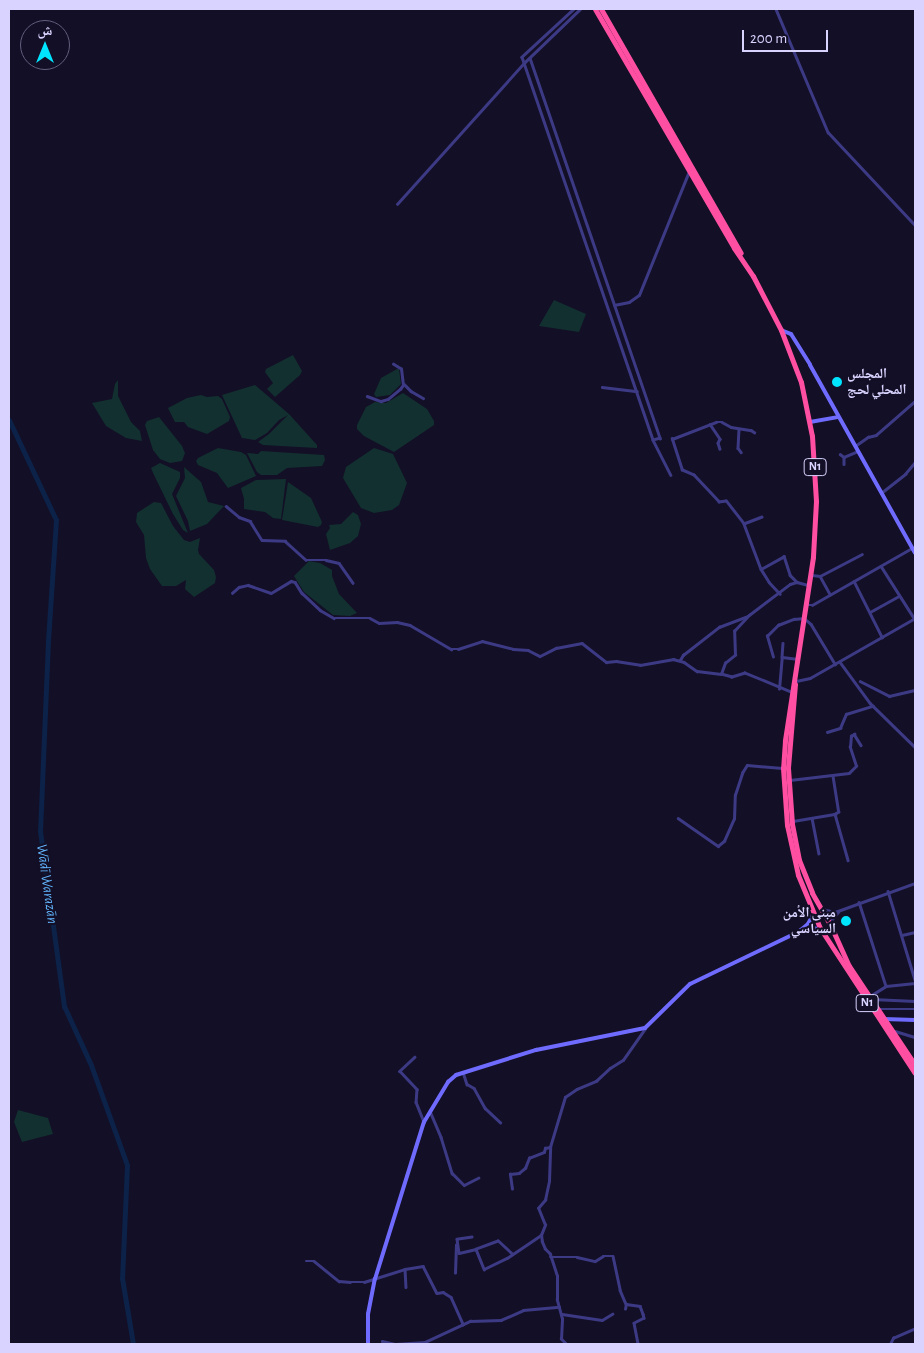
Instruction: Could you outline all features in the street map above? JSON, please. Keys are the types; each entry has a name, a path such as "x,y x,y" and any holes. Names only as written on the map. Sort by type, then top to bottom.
{"highway":[{"name":"N1","path":"595,9 746,265"},
{"name":"N1","path":"601,9 781,330 801,382 810,422 816,475 816,501 809,585 795,681 788,780 792,822 799,860 812,893 831,925 848,966 915,1065"},
{"name":"N1","path":"795,681 791,692 783,768 785,807 798,875 821,930 915,1074"},
{"path":"814,914 816,907 822,909"},
{"path":"821,930 827,932 831,925"}],"street":[{"path":"574,9 522,57 653,440 671,475"},
{"path":"397,204 525,62 580,9"},
{"path":"776,9 828,132 915,225"},
{"path":"530,58 660,438 653,440"},
{"path":"614,305 629,302 640,295 689,171"},
{"path":"781,330 791,334 915,553"},
{"path":"393,364 400,369 403,383 411,391 423,398"},
{"path":"368,396 380,401 388,399 400,389 403,383"},
{"path":"602,387 637,391"},
{"path":"844,457 856,449 868,437 876,435 915,401"},
{"path":"810,422 838,417"},
{"path":"754,432 739,429 722,422 710,424 672,440 682,470 694,475 720,502 726,501 744,524 761,569 780,594"},
{"path":"710,424 720,439 718,443 720,449"},
{"path":"739,429 738,448 741,452"},
{"path":"840,454 844,457"},
{"path":"844,457 844,464"},
{"path":"881,493 905,474 915,462"},
{"path":"226,506 239,517 250,520 262,540 285,541 306,560 326,560 339,563 353,583"},
{"path":"744,524 762,517"},
{"path":"805,605 812,605 912,548"},
{"path":"810,575 820,576 862,554"},
{"path":"761,569 784,556 790,574 797,582"},
{"path":"795,681 810,678 915,618 881,566"},
{"path":"820,576 830,595"},
{"path":"232,594 238,587 248,584 271,593 291,581 295,582 302,593 320,610 334,618 370,618 379,623 397,622 410,625 451,649 458,649 482,642 513,650 528,650 540,656 556,648 582,643 606,662 616,661 640,665 661,660 680,661 697,672 732,677 745,673 791,692"},
{"path":"854,581 882,637"},
{"path":"721,674 725,663 735,655 734,631 749,616 780,594 790,584 797,582 809,585"},
{"path":"870,612 899,595"},
{"path":"680,661 683,654 719,628 749,616"},
{"path":"773,657 767,636 778,625 794,619 804,618 811,624 835,664"},
{"path":"780,689 783,643"},
{"path":"782,657 798,658"},
{"path":"840,661 873,706 915,747"},
{"path":"860,681 889,696 915,690"},
{"path":"827,732 840,728 846,714 873,706"},
{"path":"788,780 849,773 856,766 850,746 851,736 854,734 861,745"},
{"path":"678,818 718,846 724,841 734,819 735,795 742,773 747,765 783,768"},
{"path":"833,776 839,812 836,814 848,860"},
{"path":"792,822 836,814"},
{"path":"812,818 819,853"},
{"path":"822,909 835,912 888,891 915,883"},
{"path":"870,998 886,986 915,982 888,891"},
{"path":"859,902 886,986"},
{"path":"831,925 833,917 845,907"},
{"path":"798,932 808,924 814,914"},
{"path":"566,1344 561,1339 562,1314 559,1307 557,1276 550,1254 544,1247 542,1235 545,1225 538,1208 545,1200 550,1175 550,1148 564,1097 596,1081 605,1071 623,1060 646,1028 690,984 810,927 821,930"},
{"path":"902,935 915,932"},
{"path":"870,998 915,1001"},
{"path":"877,1009 915,1009"},
{"path":"884,1018 915,1020"},
{"path":"368,1344 368,1314 375,1279 424,1122 448,1082 463,1072 536,1050 646,1028"},
{"path":"893,1031 915,1037"},
{"path":"414,1057 400,1071 417,1089 416,1102 424,1122"},
{"path":"463,1072 467,1084 474,1088 486,1108 500,1122"},
{"path":"430,1110 452,1173 464,1185 478,1178"},
{"path":"512,1189 510,1174 519,1173 525,1168 529,1158 544,1152 545,1148 550,1148"},
{"path":"476,1250 484,1269 542,1235"},
{"path":"456,1241 472,1237"},
{"path":"456,1241 459,1253 476,1250 498,1241 512,1254"},
{"path":"455,1273 456,1241"},
{"path":"550,1257 577,1257 595,1261 603,1256 613,1256 626,1309"},
{"path":"306,1261 314,1261 340,1281 364,1282 405,1269 423,1266 437,1294 443,1292 451,1297 463,1324"},
{"path":"405,1269 406,1287"},
{"path":"626,1304 640,1306 644,1314 644,1318 634,1323 638,1344"},
{"path":"382,1341 395,1344 425,1342 470,1321 501,1320 535,1307 559,1307"},
{"path":"562,1314 602,1320 612,1314"},
{"path":"890,1344 893,1338 915,1328"}],"green space":[{"path":"554,300 586,314 579,332 539,326"},
{"path":"293,355 302,371 275,397 267,389 273,383 265,372 266,369"},
{"path":"399,369 401,384 390,395 376,397 374,394 381,378"},
{"path":"118,380 118,396 131,422 140,431 142,441 126,438 106,426 92,403 112,399 115,384"},
{"path":"255,385 289,414 317,445 317,448 263,445 258,442 288,415 279,420 267,433 255,440 242,438 222,395"},
{"path":"403,393 427,409 434,421 434,425 394,452 364,436 357,429 357,425 366,407 375,402 386,403"},
{"path":"201,395 207,397 218,396 222,399 230,417 229,421 207,434 188,427 184,422 175,422 168,408 187,398"},
{"path":"159,417 182,446 185,453 182,461 170,463 160,459 153,450 145,425 147,421"},
{"path":"218,448 241,452 246,455 256,476 228,488 217,473 198,465 196,461 198,458"},
{"path":"374,448 393,454 407,483 399,505 392,510 374,513 361,508 343,478 346,467"},
{"path":"261,451 324,455 325,460 322,466 287,468 277,475 261,475 257,472 247,453 258,454"},
{"path":"160,463 180,472 180,478 172,494 188,533 183,530 173,514 151,468"},
{"path":"184,467 201,482 208,502 224,506 207,524 190,531 188,521 176,496 185,478"},
{"path":"286,479 281,519 273,518 265,512 244,509 241,488 256,480"},
{"path":"288,482 311,498 322,522 321,525 318,527 282,520"},
{"path":"154,502 161,503 173,526 184,540 190,542 200,538 199,554 214,570 215,583 194,597 185,589 186,580 176,586 162,586 150,569 146,558 144,535 136,522 137,513"},
{"path":"353,512 358,515 361,524 358,536 350,543 330,550 326,534 330,528 329,525 341,524"},
{"path":"309,561 320,563 332,570 332,576 339,594 357,613 350,616 333,615 304,592 294,576"},
{"path":"18,1110 48,1118 53,1134 22,1142 14,1122"}],"waterway":[{"name":"Wādī Warazān","path":"9,420 56,520 48,641 40,831 64,1006 91,1065 127,1165 122,1278 133,1344"}],"place":[{"name":"المجلس المحلي لحج","path":"837,382"},
{"name":"مبنى الأمن السياسي","path":"846,921"}]}
